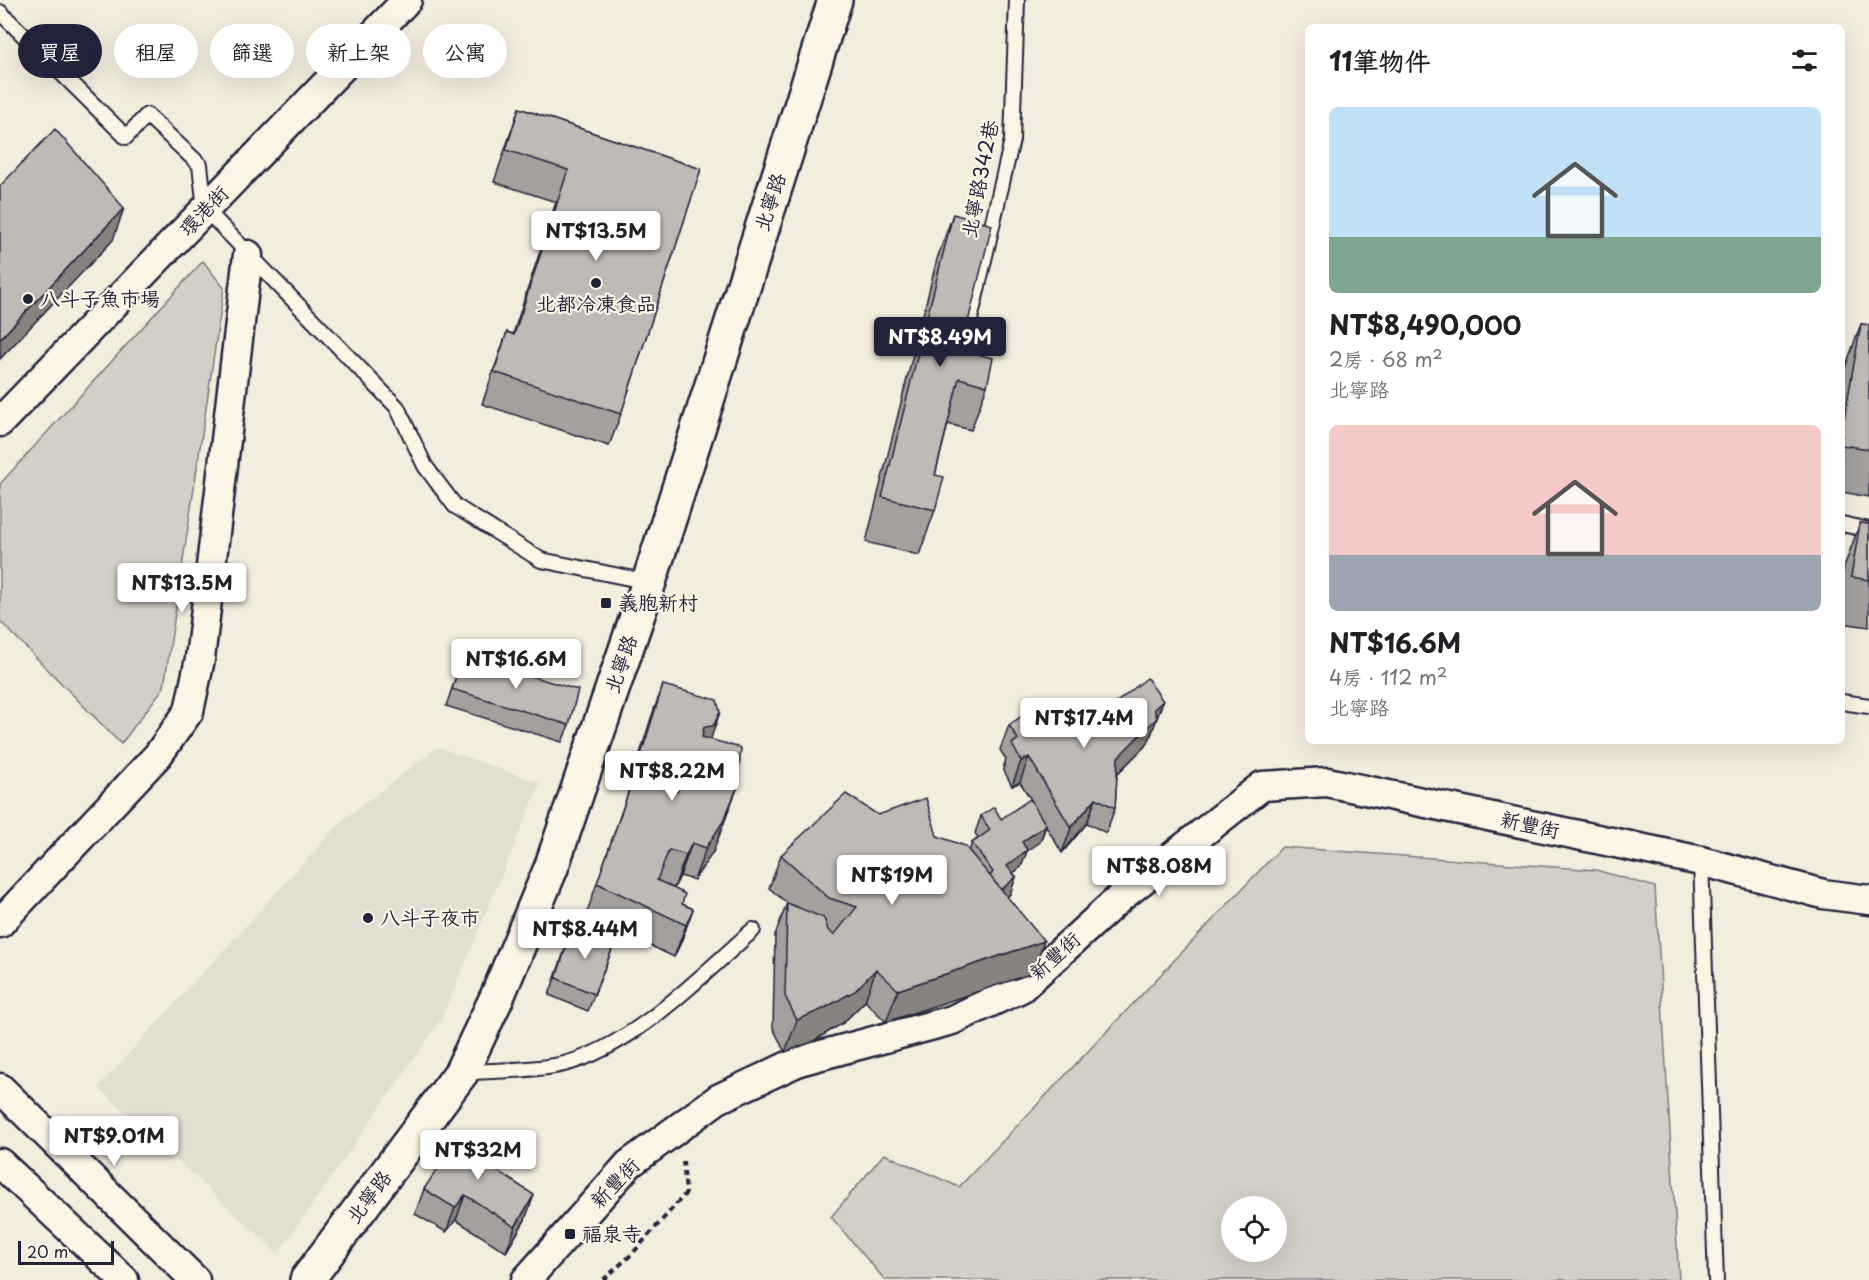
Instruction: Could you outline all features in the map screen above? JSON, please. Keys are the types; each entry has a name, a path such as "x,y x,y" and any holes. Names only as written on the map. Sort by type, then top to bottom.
{"main road":[{"name":"北寧路","path":"307,1280 460,1073 497,997 551,868 649,582 835,0"}],"street":[{"name":"環港街","path":"0,422 407,0"},
{"path":"0,923 158,754 189,711 200,659 248,255"},
{"name":"新豐街","path":"526,1280 629,1164 718,1099 799,1060 952,1020 1021,988 1121,897 1262,786 1327,782 1701,861 1823,894 1869,900"},
{"path":"0,1088 195,1280"},
{"path":"0,1163 124,1280"}],"lane":[{"name":"北寧路342巷","path":"960,363 1012,140 1017,0"},
{"path":"0,12 126,137 147,115 200,165 206,209 397,407 425,466 455,506 541,560 649,582"},
{"path":"1845,525 1869,530"},
{"path":"1845,702 1869,706"},
{"path":"1701,861 1716,1280"},
{"path":"460,1073 564,1065 598,1051 654,1017 753,930"}],"path":[{"path":"603,1280 632,1254 686,1193 680,1127"}],"shaded area":[{"path":"203,261 224,288 164,687 121,744 0,621 0,484"},
{"name":"八斗子夜市","path":"438,747 540,783 442,1018 278,1254 98,1087 345,818"},
{"path":"1282,847 1596,870 1655,887 1679,1280 885,1280 831,1217 884,1154 959,1187"}],"building":[{"name":"北都冷凍食品","path":"519,108 701,169 621,414 494,372 507,332 514,335 568,170 506,150"},
{"name":"八斗子魚市場","path":"55,129 124,208 0,339 0,186"},
{"path":"953,214 992,225 961,350 993,358 987,386 959,378 935,475 944,477 935,510 882,497"},
{"path":"1861,324 1869,325 1869,449 1845,445 1845,414"},
{"path":"1860,523 1869,524 1869,580 1851,577"},
{"path":"463,656 578,690 569,725 452,689"},
{"path":"1147,678 1163,701 1154,709 1157,718 1118,757 1115,808 1096,798 1071,828 1029,757 1021,761 1012,744 1018,739 1009,725 1035,707 1040,715 1052,707 1058,717 1065,708 1088,725"},
{"path":"663,685 717,700 720,712 713,726 704,727 702,737 741,748 737,788 724,820 706,848 692,843 686,855 669,850 657,880 685,894 682,904 693,909 686,925 597,883 633,779 677,792 682,775 639,761"},
{"path":"846,794 878,815 926,798 937,836 965,846 1044,941 898,990 876,969 855,991 797,1020 785,996 787,903 824,918 828,930 834,935 857,907 829,898 781,855"},
{"path":"1030,799 1046,825 1022,842 1027,850 1007,866 1016,877 1001,890 990,876 993,872 972,843 990,830 981,816 994,807 1001,819"},
{"path":"573,926 615,942 594,994 556,978"},
{"path":"462,1131 494,1151 487,1164 534,1195 515,1227 465,1195 455,1208 424,1189"}],"place":[{"name":"北都冷凍食品","path":"596,283"},
{"name":"八斗子魚市場","path":"28,299"},
{"name":"義胞新村","path":"606,603"},
{"name":"八斗子夜市","path":"368,918"},
{"name":"福泉寺","path":"570,1234"}]}
